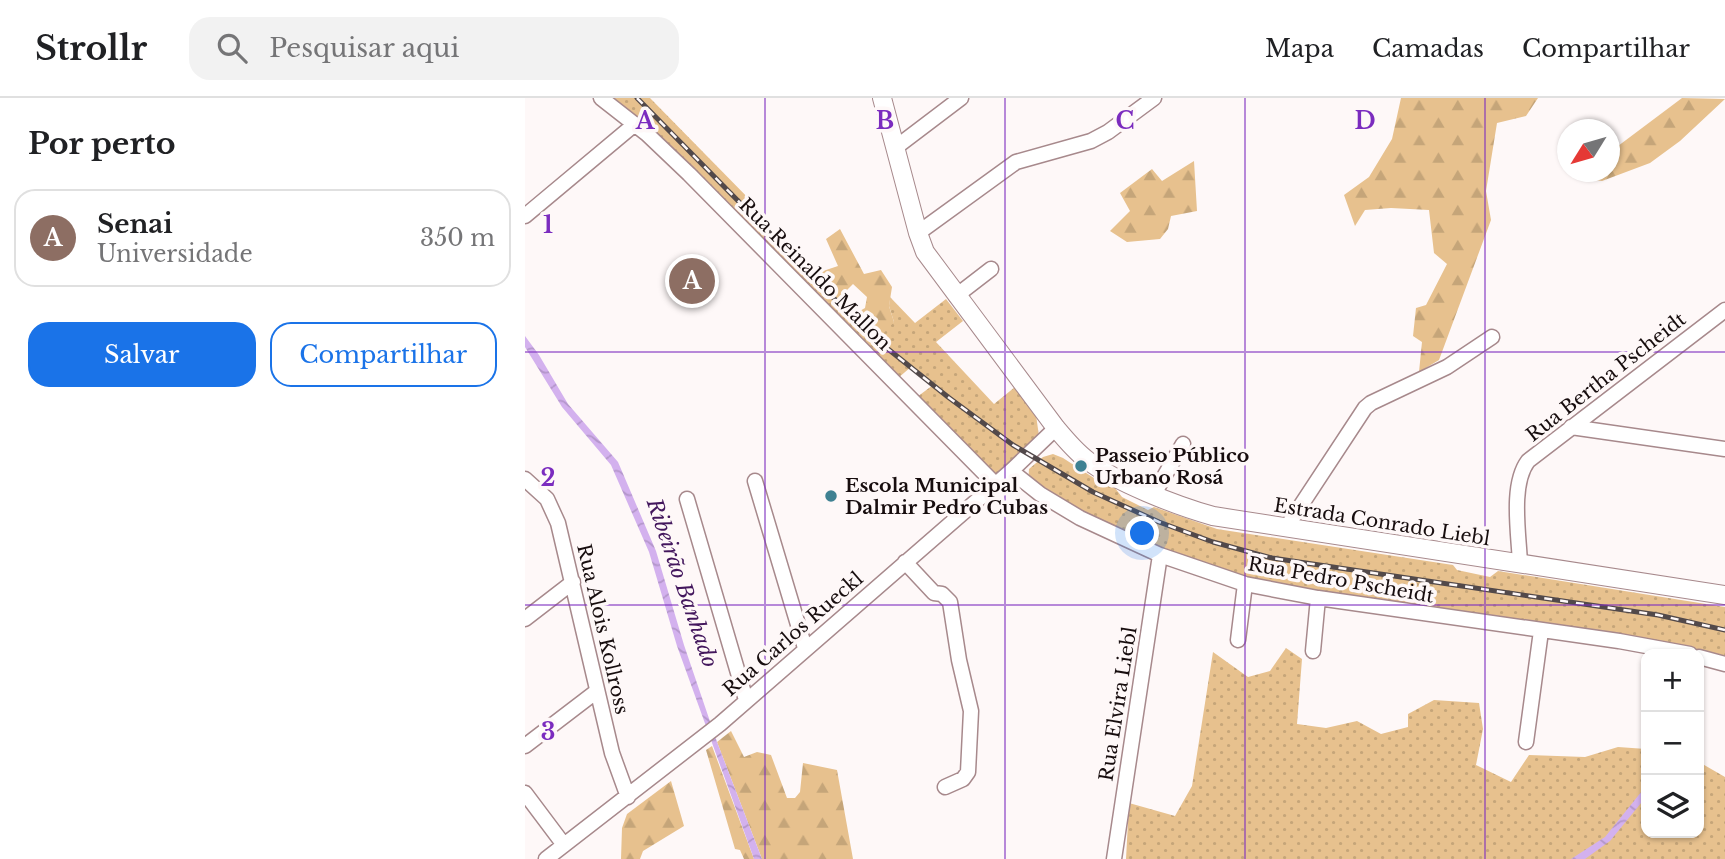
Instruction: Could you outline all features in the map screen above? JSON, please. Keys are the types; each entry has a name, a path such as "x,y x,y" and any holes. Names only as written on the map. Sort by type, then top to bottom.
{"main road":[{"name":"Estrada Conrado Liebl","path":"882,98 925,252 1070,445 1088,461 1111,475 1213,516 1725,595"}],"street":[{"name":"Rua Reinaldo Mallon","path":"601,98 635,124 689,174 995,484"},
{"path":"895,148 961,98"},
{"path":"918,233 1016,162 1100,137 1154,98"},
{"path":"525,216 635,124"},
{"path":"956,296 991,269"},
{"name":"Rua Bertha Pscheidt","path":"1520,564 1518,494 1520,475 1528,461 1725,310"},
{"path":"1286,528 1359,416 1371,403 1447,367 1492,337"},
{"path":"1571,427 1722,446"},
{"name":"Rua Carlos Rueckl","path":"546,859 720,724 1011,471 1056,428"},
{"path":"1154,494 1183,444"},
{"name":"Rua Pedro Pscheidt","path":"1011,471 1040,494 1080,518 1160,555 1245,584 1318,598 1663,649"},
{"name":"Rua Alois Kollross","path":"525,479 547,499 553,510 573,582 616,765 628,797"},
{"path":"755,481 805,649"},
{"path":"687,499 746,700"},
{"name":"Rua Elvira Liebl","path":"1114,859 1160,555"},
{"path":"905,562 934,593 942,594 950,602 959,660 971,711 968,772 963,779 946,787"},
{"path":"525,619 573,582"},
{"path":"1238,640 1245,584"},
{"path":"1314,651 1318,598"},
{"path":"1526,743 1541,631"},
{"path":"1704,658 1725,664"},
{"path":"525,746 597,691"},
{"path":"525,793 564,845"}],"green space":[{"path":"609,98 650,98 757,207 766,230 782,246 775,255"},
{"path":"1401,98 1538,98 1526,116 1497,123 1486,191 1491,220 1439,360 1419,372 1422,342 1413,336 1416,308 1426,305 1447,264 1434,253 1429,210 1365,210 1355,226 1344,195 1369,177 1392,139"},
{"path":"1682,98 1725,99 1680,141 1650,163 1620,174 1620,144"},
{"path":"1194,161 1197,211 1171,216 1168,229 1160,239 1127,242 1110,231 1130,211 1120,193 1152,169 1162,181"},
{"path":"840,229 864,274 881,270 892,287 889,306 894,322 881,336 868,333 851,316 865,308 867,297 853,284 836,301 811,276 804,284 775,255 782,246 811,275 838,266 826,239"},
{"path":"811,275 868,333 894,322 889,306 890,297 915,323 946,299 963,321 936,342 994,404 1015,387 1036,415 1039,436 999,474 993,473 917,397 933,385 911,367 898,378 804,284"},
{"path":"1053,454 1063,458 1115,488 1122,497 1148,510 1154,507 1217,529 1453,565 1457,570 1490,577 1498,571 1725,607 1725,664 1704,661 1704,649 1641,650 1318,598 1184,564 1028,484 1029,469 1043,457"},
{"path":"1286,648 1302,659 1297,724 1326,728 1357,721 1381,734 1408,727 1408,714 1434,700 1479,703 1483,729 1476,765 1511,782 1529,755 1585,757 1618,747 1641,749 1641,838 1704,838 1704,765 1725,777 1725,859 1126,859 1129,803 1175,816 1192,786 1213,652 1248,677 1270,671"},
{"path":"731,731 744,757 757,752 771,755 787,798 795,798 800,792 803,763 837,770 853,859 762,859 717,742"},
{"path":"712,746 754,859 744,859 740,850 735,849 706,750"},
{"path":"671,781 684,826 643,851 640,859 621,859 622,828 627,814"}],"water":[{"path":"525,336 568,404 618,462 656,551 717,742 762,859 754,859 677,646 649,552 611,465 562,407 525,347"},
{"path":"1641,792 1641,803 1610,841 1585,859 1571,859 1605,837"}],"railway":[{"path":"637,98 868,333 1013,445 1093,492 1159,522 1213,542 1272,558 1658,615 1725,630"}],"place":[{"name":"Senai","path":"692,281"},
{"name":"Passeio Público Urbano Rosá","path":"1081,466"},
{"name":"Escola Municipal Dalmir Pedro Cubas","path":"831,496"}],"water label":[{"name":"Ribeirão Banhado","path":"682,583"}]}
